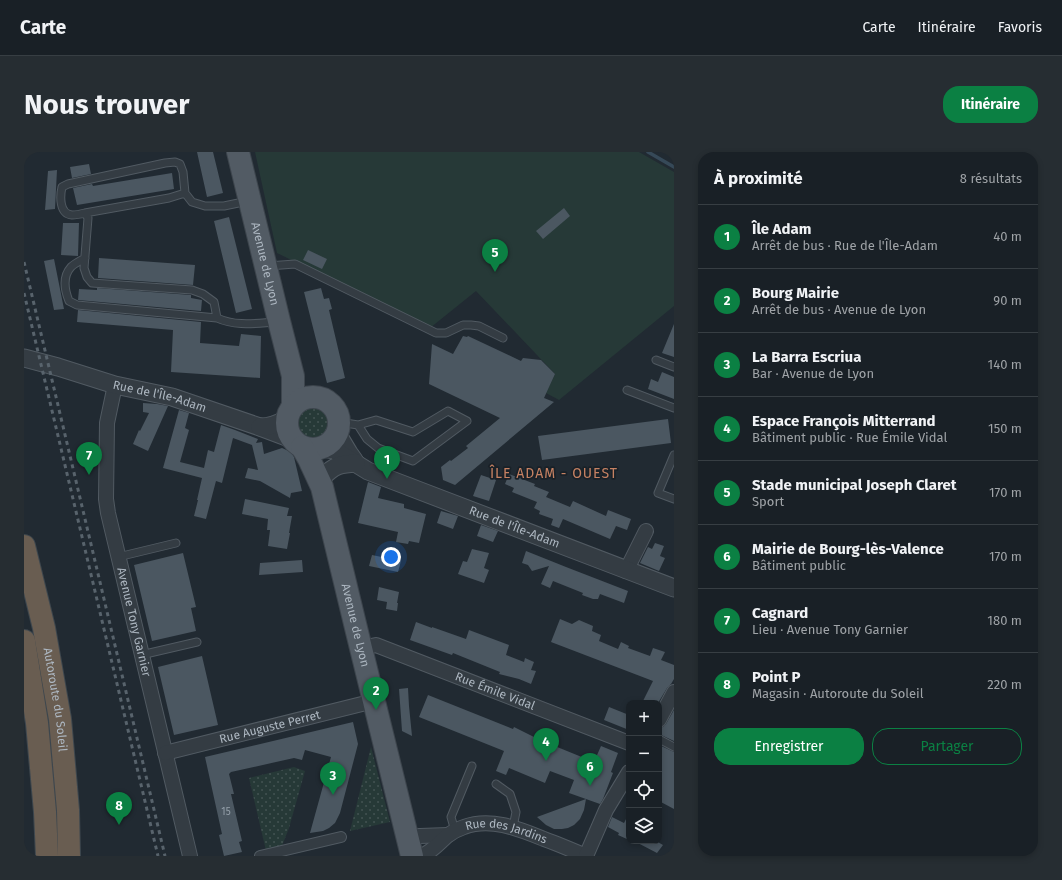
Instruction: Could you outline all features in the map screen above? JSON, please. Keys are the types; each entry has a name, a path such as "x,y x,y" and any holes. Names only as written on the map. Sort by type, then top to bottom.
{"highway":[{"name":"Autoroute du Soleil","path":"24,546 44,628 60,719 68,810 69,856"},
{"name":"Autoroute du Soleil","path":"24,641 37,722 46,812 46,856"}],"main road":[{"name":"Avenue de Lyon","path":"238,152 293,376 303,389 297,407"},
{"name":"Avenue de Lyon","path":"297,407 319,397 330,404 338,415 326,438 309,458 323,482 361,648 410,847"},
{"path":"297,407 287,429 326,438"}],"street":[{"name":"Rue de l'Île-Adam","path":"24,358 115,385 172,398 260,427 326,438 349,454 356,463 368,471 674,588"},
{"name":"Avenue Tony Garnier","path":"115,385 107,423 106,499 108,513 190,856"},
{"path":"260,427 274,425 297,407"},
{"path":"323,482 329,470 336,466 356,463"},
{"path":"626,570 646,531"},
{"name":"Rue Émile Vidal","path":"361,648 376,645 626,742"},
{"path":"662,714 674,692"},
{"name":"Rue Auguste Perret","path":"165,753 374,701"},
{"path":"586,856 606,810 626,777"},
{"name":"Rue des Jardins","path":"421,856 426,854 452,833 465,827 482,823 513,827 586,856"},
{"name":"Rue des Jardins","path":"410,847 420,836 452,833"},
{"path":"260,856 341,837"}],"lane":[{"path":"185,193 169,198 71,215 65,212 62,208 60,194 62,187 68,184 175,162 180,164 183,172 185,193 192,202 205,206 224,206 250,200"},
{"path":"85,213 88,218 84,268 87,277 92,283 192,290 203,294 214,302 217,318"},
{"path":"85,258 71,267 66,276 66,293 69,301 77,305 217,318 224,321 243,324 279,322"},
{"path":"266,266 295,264 436,333 446,333 463,325 470,325 479,326 503,338"},
{"path":"656,360 674,367"},
{"path":"627,390 674,408"},
{"path":"448,411 467,421 413,461 378,448 367,439 326,438 376,420 413,432 448,411"},
{"path":"674,455 658,493 674,499"},
{"path":"118,557 176,543"},
{"path":"141,655 197,642"},
{"path":"662,741 674,747"},
{"path":"452,833 451,817 472,766"},
{"path":"496,784 510,794 516,812 513,827"}],"green space":[{"path":"255,152 639,152 674,172 674,306 559,400 546,393 555,374 476,291 430,328 277,253"},
{"path":"317,404 326,409 330,415 330,429 326,435 317,440 309,440 300,435 296,429 295,418 300,409 306,405"},
{"path":"371,747 390,822 350,831"},
{"path":"294,767 305,771 289,828 280,851 267,855 249,778"}],"building":[{"path":"197,152 213,152 223,193 207,197"},
{"path":"89,164 91,174 72,178 70,167"},
{"path":"57,170 55,209 45,210 48,171"},
{"path":"172,173 174,189 77,205 73,188"},
{"path":"564,208 570,216 543,239 536,231"},
{"path":"229,217 252,309 236,313 214,221"},
{"path":"63,223 79,223 78,256 61,255"},
{"path":"308,250 327,259 322,269 303,260"},
{"path":"99,258 195,265 193,285 98,278"},
{"path":"54,259 64,309 54,310 44,261"},
{"path":"97,288 191,295 191,298 202,300 201,311 78,300 79,289 97,290"},
{"path":"321,288 324,299 329,298 332,309 329,310 345,378 327,383 304,292"},
{"path":"78,310 201,322 200,343 239,346 241,334 261,336 260,378 171,372 173,330 77,322"},
{"path":"674,324 674,357 662,353"},
{"path":"463,336 468,336 521,361 523,358 541,360 555,374 544,398 554,402 455,485 443,480 441,467 468,448 466,446 500,418 429,384 432,344 453,354"},
{"path":"662,372 674,377 674,399 648,389 651,379 658,382"},
{"path":"143,403 168,406 148,451 133,444 149,413 143,412"},
{"path":"179,410 189,413 185,428 189,430 180,462 204,468 208,450 214,452 221,425 258,439 256,443 262,442 264,454 282,448 291,452 294,457 302,491 291,493 290,498 260,481 245,478 248,468 258,470 252,445 233,438 222,483 216,481 206,519 194,516 202,478 163,468"},
{"path":"668,419 671,443 542,460 538,436"},
{"path":"509,474 535,484 534,486 549,492 546,497 570,507 573,501 606,516 608,510 631,519 627,530 616,526 610,539 563,519 559,528 551,525 553,519 539,514 540,511 534,508 537,502 512,492 514,488 505,484"},
{"path":"481,475 496,480 489,501 473,496"},
{"path":"368,482 381,487 378,498 404,504 404,508 426,514 419,543 409,541 408,544 396,542 398,532 358,523"},
{"path":"245,499 289,508 287,516 292,516 287,549 268,546 270,530 267,530 268,519 242,514"},
{"path":"441,511 458,516 453,529 437,523"},
{"path":"481,525 498,531 493,542 477,536"},
{"path":"655,543 664,546 660,556 665,558 659,571 640,563 648,547 652,549"},
{"path":"472,549 489,553 484,568 489,570 484,583 458,574 463,561 467,562"},
{"path":"526,551 628,591 624,603 600,594 598,599 593,599 582,595 583,593 553,581 550,588 541,584 549,566 532,571 528,565 522,563"},
{"path":"183,553 196,607 191,608 196,631 152,641 134,565"},
{"path":"372,555 401,561 398,572 369,566"},
{"path":"302,560 303,572 259,575 260,563"},
{"path":"379,587 399,592 397,611 386,609 387,602 377,600"},
{"path":"560,619 572,624 579,620 593,626 592,631 601,635 599,641 618,649 621,642 629,646 628,648 650,656 653,648 665,652 661,660 674,665 674,679 660,700 644,700 653,681 551,642"},
{"path":"416,622 466,639 469,630 509,645 506,655 524,662 525,658 534,662 531,670 536,671 531,684 499,674 500,672 453,653 452,655 410,640"},
{"path":"202,656 218,725 174,735 158,667"},
{"path":"408,688 412,736 402,731 399,689"},
{"path":"428,695 513,729 514,727 540,740 594,762 601,746 618,753 611,772 613,773 600,804 569,793 574,780 550,771 545,783 509,768 506,775 496,771 504,751 419,717"},
{"path":"609,707 626,714 626,729 604,720"},
{"path":"674,710 674,741 662,735 662,727 666,724"},
{"path":"353,722 358,744 340,813 335,823 323,831 310,833 331,757 305,750 302,760 294,758 231,772 229,774 234,794 231,794 242,841 239,842 242,852 224,856 219,835 222,834 205,757"},
{"path":"662,746 674,752 674,809 662,803"},
{"path":"586,799 584,810 580,819 568,828 554,829 546,825 537,817"},
{"path":"612,817 624,823 626,819 626,839 618,835 619,833 608,827"},
{"path":"640,844 663,845 657,853"}],"waterway":[{"path":"648,152 674,167"}],"railway":[{"path":"24,262 165,856"},
{"path":"24,293 158,856"}],"place":[{"name":"Stade municipal Joseph Claret","path":"495,272"},
{"name":"Cagnard","path":"89,475"},
{"name":"Île Adam","path":"387,479"},
{"name":"Bourg Mairie","path":"376,710"},
{"name":"Espace François Mitterrand","path":"546,761"},
{"name":"Mairie de Bourg-lès-Valence","path":"590,786"},
{"name":"La Barra Escriua","path":"333,795"},
{"name":"Point P","path":"119,825"}],"district":[{"name":"ÎLE ADAM - OUEST","path":"554,473"}]}
